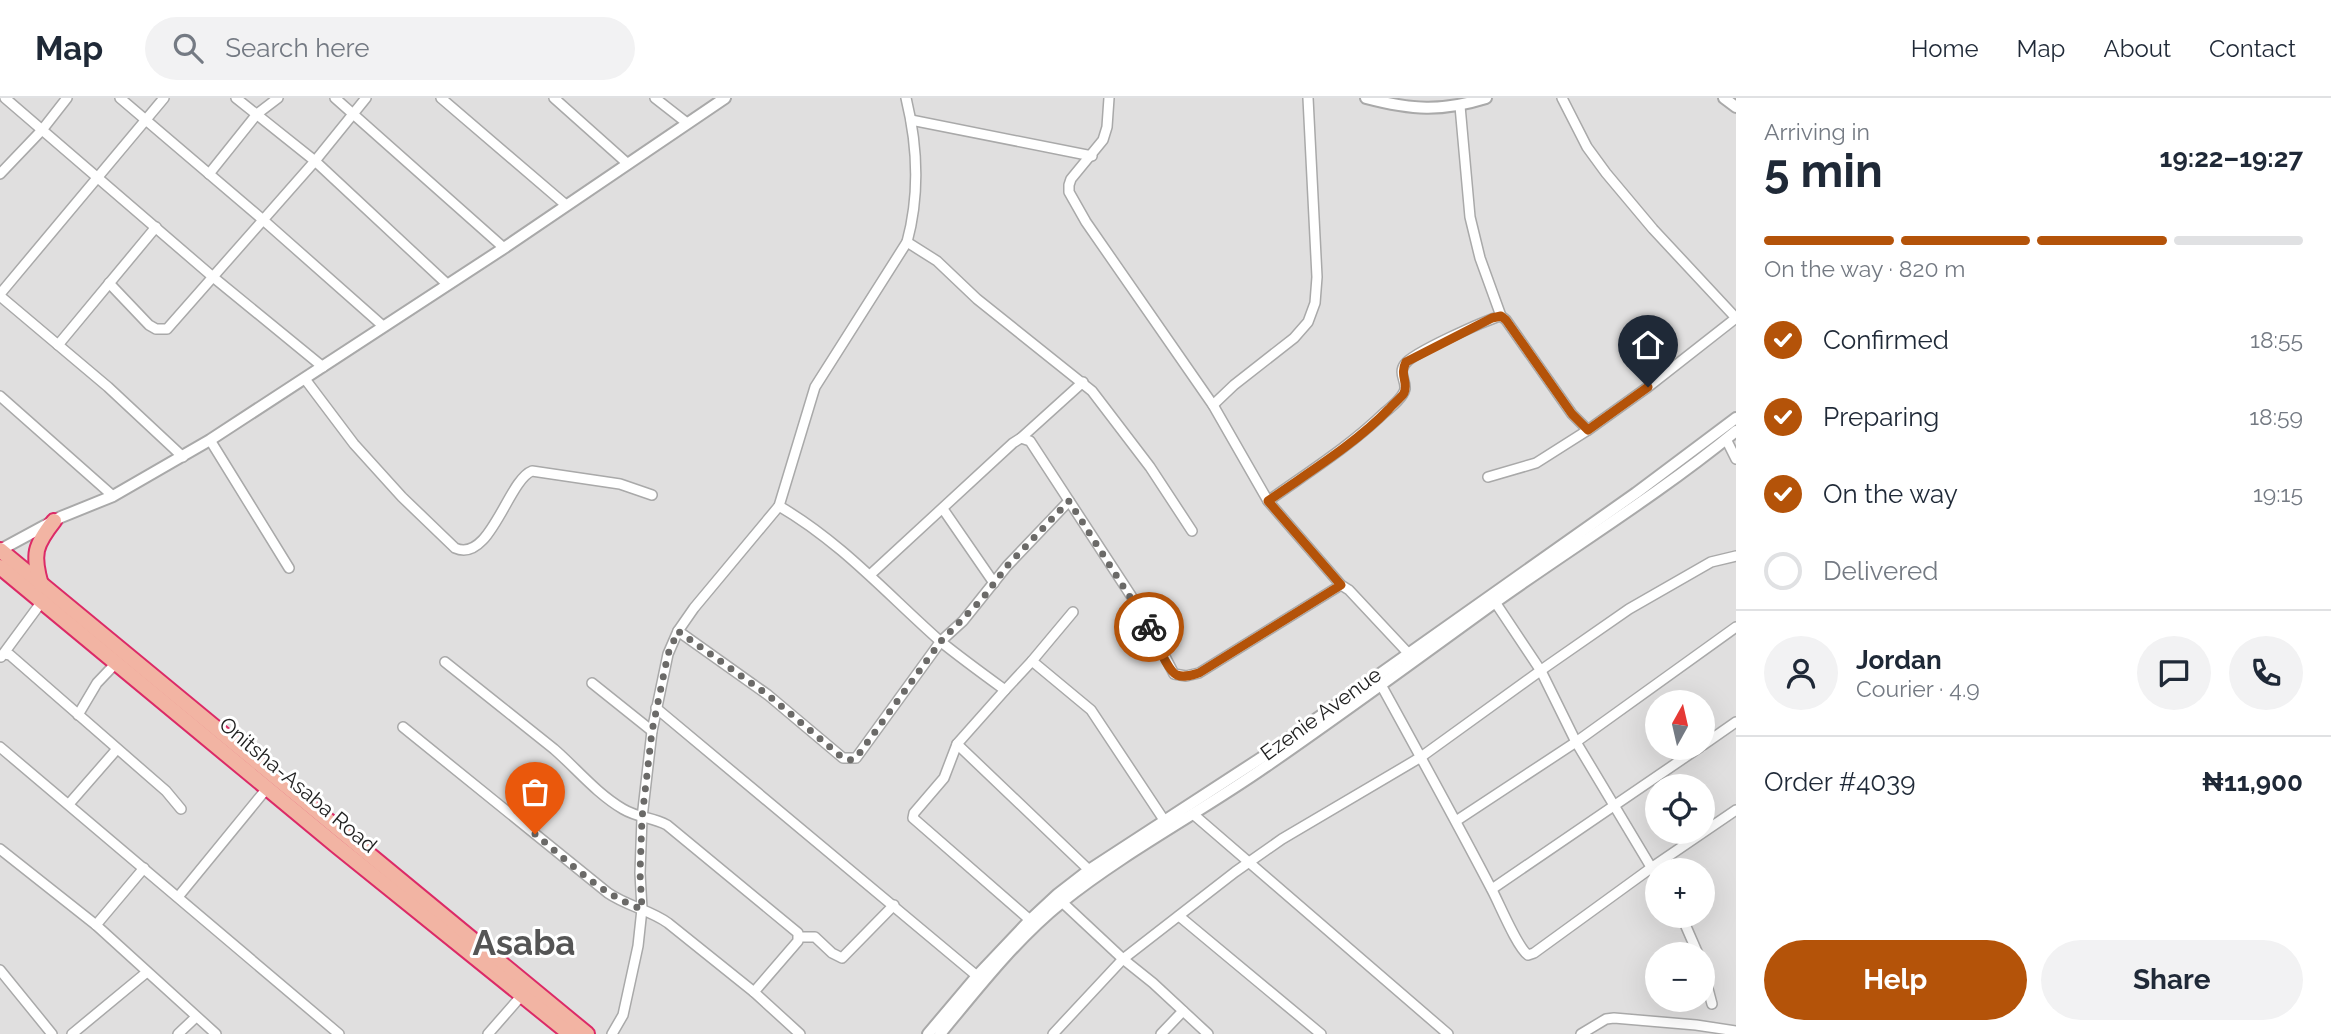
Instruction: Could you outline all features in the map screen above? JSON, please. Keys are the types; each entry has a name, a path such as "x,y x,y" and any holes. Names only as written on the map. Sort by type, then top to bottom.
{"highway":[{"path":"42,593 36,568 37,547 54,521"},
{"path":"0,550 42,593 400,889 587,1034"},
{"name":"Onitsha-Asaba Road","path":"0,566 42,593 117,662 268,788 400,889 569,1034"}],"street":[{"path":"5,98 323,367"},
{"path":"0,174 42,130 67,98"},
{"path":"120,98 383,326"},
{"path":"164,98 0,295 183,457"},
{"path":"236,98 315,161 447,284"},
{"path":"209,174 257,114 278,98"},
{"path":"335,98 504,247"},
{"path":"109,284 149,325 156,329 167,329 315,161 366,98"},
{"path":"441,98 566,205"},
{"path":"554,98 628,164"},
{"path":"655,98 687,123"},
{"path":"0,550 54,521 113,496 183,457 305,379 725,98"},
{"path":"612,1034 623,1015 634,976 642,909 642,818 652,731 668,654 678,631 779,506 815,387 907,242 914,216 917,183 911,120 906,98"},
{"path":"1109,98 1103,140 1071,179 1069,192 1086,222 1213,405 1268,501 1341,585 1349,590 1408,653"},
{"path":"1213,405 1294,338 1308,322 1315,303 1317,277 1308,98"},
{"path":"1366,98 1423,109 1460,106 1486,98"},
{"path":"1488,477 1536,463 1588,430 1736,318 1653,229 1606,173 1587,147 1562,98"},
{"path":"1724,98 1736,107"},
{"path":"1460,106 1470,217 1480,258 1501,316 1572,414 1588,430"},
{"path":"911,120 1092,156"},
{"path":"58,345 156,226"},
{"path":"907,242 937,261 977,299 1083,382 1106,406 1131,440 1192,531"},
{"path":"1268,501 1357,437 1385,413 1404,393 1401,373 1406,362 1501,316"},
{"path":"305,379 362,453 402,497 460,551 468,551 475,546 504,510 523,477 532,471 620,484 652,495"},
{"path":"871,574 1083,382"},
{"path":"0,396 113,496"},
{"name":"Ezenie Avenue","path":"1664,479 1736,418"},
{"name":"Ezenie Avenue","path":"940,1034 983,982 1037,924 1062,902 1193,814 1261,758 1408,653 1540,567 1736,431"},
{"path":"1021,438 1030,441 1143,614 1170,670 1179,676 1199,673 1341,585"},
{"path":"1726,439 1736,459"},
{"path":"210,440 289,568"},
{"path":"678,631 768,695 843,758 850,760 856,758 941,641 1069,501"},
{"path":"779,506 830,540 871,574 941,641 1005,690"},
{"path":"943,509 994,583"},
{"path":"1054,1034 1123,960 1282,839 1421,757 1651,596 1710,562 1736,556"},
{"name":"Ezenie Avenue","path":"928,1034 977,975 1030,920 1089,870 1164,820 1266,767 1380,683 1424,655 1540,567"},
{"path":"2,656 42,593"},
{"path":"1495,602 1541,671 1576,742 1645,858"},
{"path":"1030,920 914,820 914,813 944,778 957,744 1032,662 1073,612"},
{"path":"1456,821 1576,742 1736,627"},
{"path":"2,656 10,655 166,791 181,809"},
{"path":"78,715 97,683 117,662"},
{"path":"445,662 554,750 601,793 623,809 642,818 654,818 667,825 795,930 800,937"},
{"path":"1032,662 1091,710 1164,820"},
{"path":"592,683 652,731"},
{"path":"1380,683 1492,888 1521,950 1528,955 1534,953 1645,872"},
{"path":"656,708 977,975"},
{"path":"1715,736 1736,722"},
{"path":"403,727 608,893 668,923 754,992 800,1034"},
{"path":"957,744 1089,870"},
{"path":"69,804 117,749"},
{"path":"1,750 69,804 339,1034"},
{"path":"1492,888 1681,760"},
{"path":"178,897 268,788"},
{"path":"1666,858 1736,810"},
{"path":"1193,814 1448,1034"},
{"path":"0,849 96,925 216,1034"},
{"path":"96,925 144,868"},
{"path":"1062,902 1123,960 1153,983 1208,1034"},
{"path":"800,937 815,937 832,953 842,958 894,905"},
{"path":"1179,916 1321,1034"},
{"path":"754,992 800,937"},
{"path":"0,970 52,1034"},
{"path":"72,1034 147,972"},
{"path":"488,1034 522,995"},
{"path":"1161,1034 1183,1012"},
{"path":"178,1034 196,1017"},
{"path":"1581,1034 1606,1019 1614,1018 1736,1031"}],"shaded area":[{"path":"0,98 1736,98 1736,1034 596,1034 0,542"},
{"path":"0,576 560,1034 0,1034"}],"way so far":[{"path":"535,834 608,893 622,902 642,909 642,818 652,731 668,654 678,631 768,695 843,758 850,760 856,758 941,641 1069,501 1149,627"}],"district":[{"name":"Asaba","path":"524,943"}],"route":[{"path":"1149,627 1170,670 1179,676 1186,676 1199,673 1341,585 1268,501 1357,437 1385,413 1404,393 1401,373 1406,362 1492,318 1501,316 1506,320 1572,414 1588,430 1648,387"}]}
